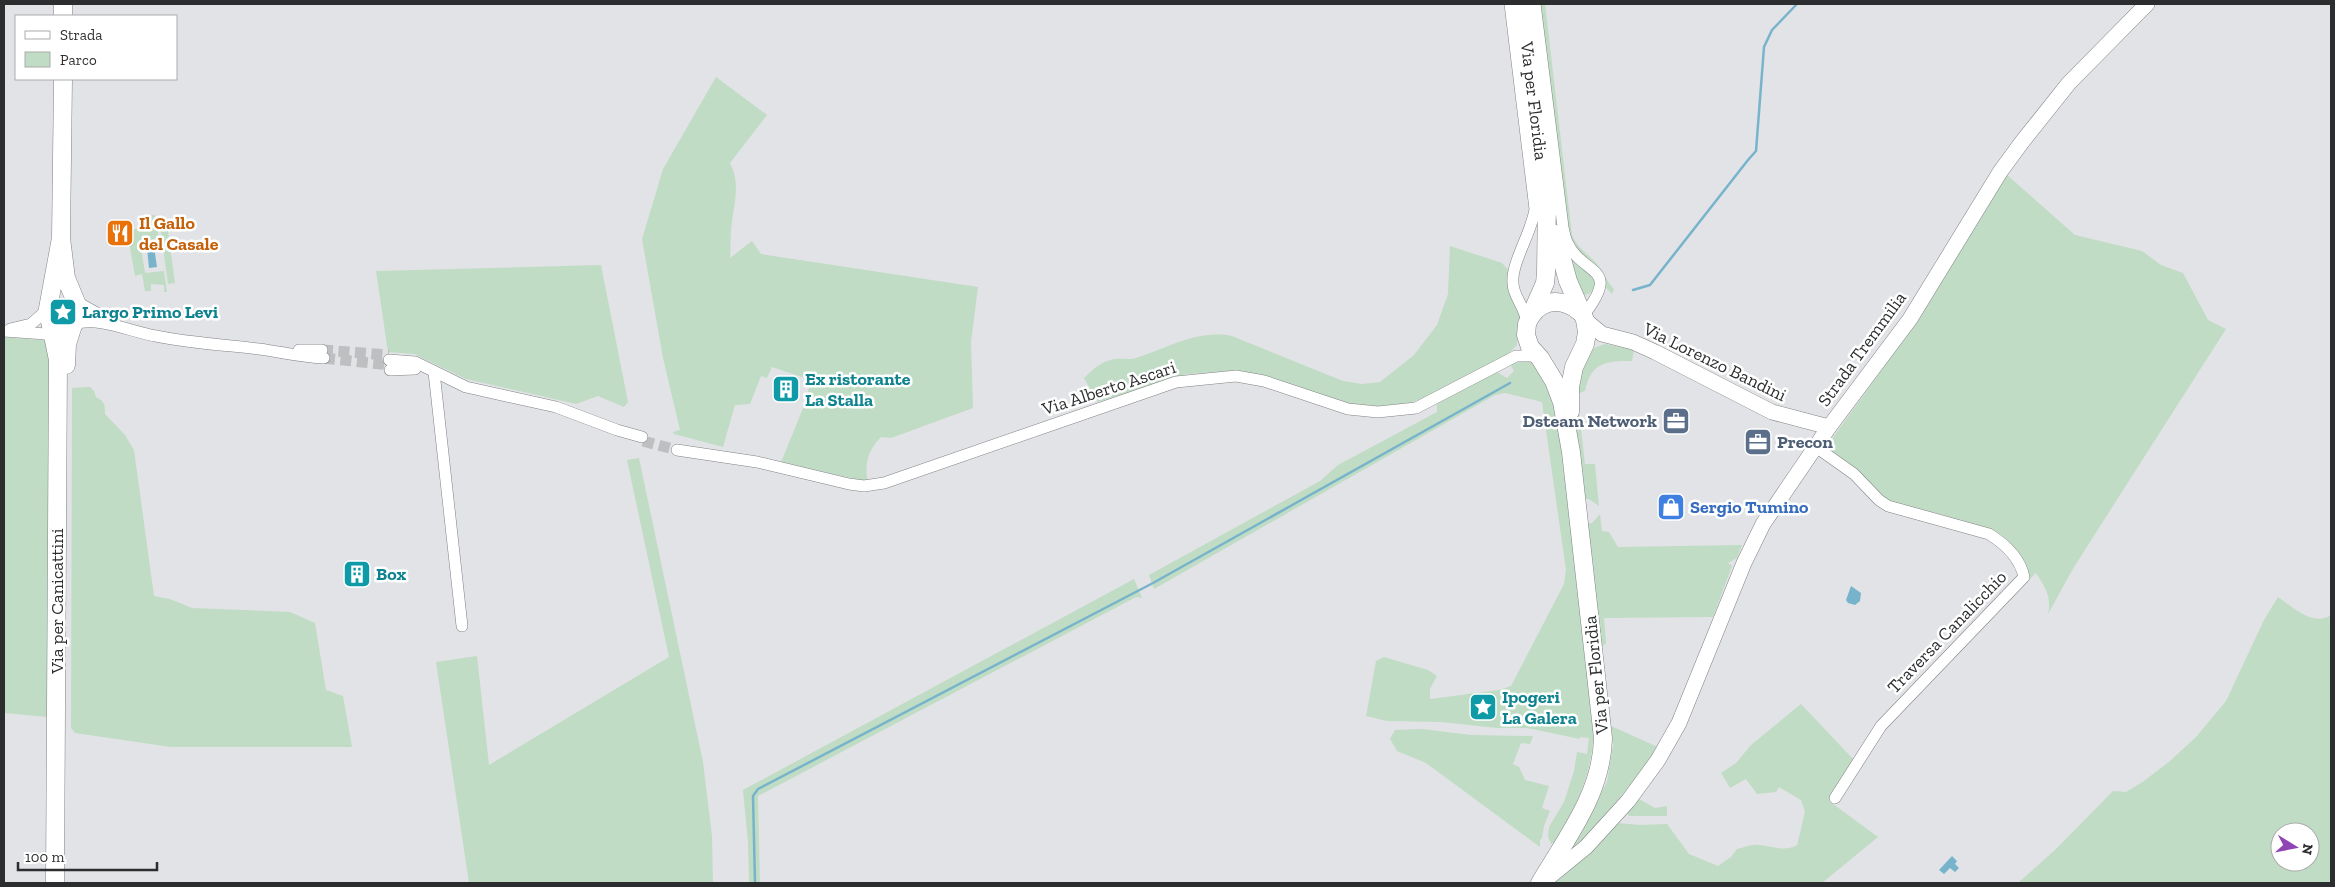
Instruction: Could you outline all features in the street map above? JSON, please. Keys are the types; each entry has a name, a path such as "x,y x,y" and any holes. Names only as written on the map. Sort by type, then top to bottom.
{"main road":[{"name":"Via per Floridia","path":"1522,4 1547,199"},
{"name":"Strada Tremmilia","path":"1541,883 1586,847 1628,801 1658,760 1679,723 1744,564 1763,524 1829,427 1910,319 2000,172 2022,142 2069,83 2147,4"},
{"path":"56,324 61,238 64,80"},
{"path":"1547,199 1548,262 1545,283 1542,302 1528,326 1530,347 1549,371 1560,397 1571,452"},
{"path":"1547,199 1562,265 1583,316 1587,332 1570,387 1571,452"},
{"path":"56,324 79,316 76,302 66,278 61,238"},
{"path":"56,324 54,298 63,295 76,302"},
{"path":"1542,302 1565,302 1583,316"},
{"name":"Via Lorenzo Bandini","path":"1583,316 1602,334 1656,352 1772,412 1829,427"},
{"name":"Via per Canicattini","path":"55,883 58,360 56,324"},
{"name":"Via per Canicattini","path":"56,324 67,344 62,883"},
{"path":"1539,357 1550,362 1561,362 1572,359 1582,348 1594,340 1614,338"},
{"name":"Via per Floridia","path":"1541,883 1591,796 1598,779 1602,755 1602,721 1571,452"}],"street":[{"path":"1510,4 1536,209 1533,223 1512,279 1516,294 1526,311 1528,326 1522,347 1516,356"},
{"path":"1535,4 1563,227 1567,243 1597,275 1600,282 1596,299 1583,316"},
{"path":"1516,294 1521,298 1542,302"},
{"path":"76,302 121,327"},
{"path":"4,330 90,322 121,327 155,336 323,356"},
{"path":"4,330 31,324 56,324"},
{"path":"1516,356 1539,357"},
{"name":"Via Alberto Ascari","path":"677,447 738,458 850,484 871,485 884,483 1176,382 1236,376 1264,381 1348,409 1378,412 1416,408 1516,356"},
{"path":"389,363 415,366 434,372 466,387 556,407 602,430 643,439"},
{"path":"434,372 462,626"},
{"name":"Traversa Canalicchio","path":"1816,448 1854,474 1879,500 1888,506 1989,534 2000,541 2016,558 2024,577 1881,726 1836,798"}],"green space":[{"path":"1539,4 1545,4 1572,235 1578,245 1601,269 1614,289 1612,294 1569,236"},
{"path":"716,77 767,115 730,163 735,178 736,192 731,226 730,258 752,241 761,254 978,287 971,342 973,408 891,438 881,437 873,447 868,458 868,482 781,462 804,406 811,380 772,367 767,378 761,376 750,404 735,405 723,447 674,434 673,432 680,430 663,358 642,239 663,169"},
{"path":"2006,174 2075,235 2142,251 2161,265 2183,273 2208,320 2226,329 2074,567 2048,614 2049,602 2047,592 2042,583 2036,573 2029,580 2026,565 2014,547 2003,536 1994,530 1936,513 1890,503 1829,449 1831,440 1894,353"},
{"path":"155,215 159,225 157,226 159,239 140,242 145,273 164,271 167,292 164,292 164,285 151,284 151,291 145,291 142,274 135,276 127,230 145,228 144,216"},
{"path":"167,224 175,283 168,284 160,225"},
{"path":"1450,246 1502,263 1510,272 1508,291 1520,316 1517,345 1505,357 1424,398 1403,405 1378,407 1348,404 1265,376 1234,371 1187,374 1098,402 1084,378 1095,368 1107,361 1136,358 1195,337 1219,335 1232,336 1343,381 1362,384 1380,382 1414,355 1437,325 1448,294"},
{"path":"1569,253 1589,270 1596,282 1589,294 1580,294"},
{"path":"601,265 628,402 624,407 598,396 576,404 466,379 414,354 388,352 376,271"},
{"path":"60,303 66,303 71,308 69,317 60,319 55,314 55,308"},
{"path":"4,337 50,341 48,717 4,713"},
{"path":"1605,344 1634,350 1632,361 1601,365 1591,374 1585,391 1577,394 1585,464 1595,464 1599,506 1589,499 1584,499 1573,396 1583,361 1594,348"},
{"path":"1529,360 1533,362 1556,393 1594,732 1590,762 1582,789 1564,827 1556,841 1551,844 1548,837 1549,827 1564,802 1574,771 1577,752 1587,754 1589,738 1580,737 1580,739 1527,728 1497,728 1441,722 1387,721 1366,716 1376,661 1384,657 1428,670 1437,676 1430,689 1430,699 1499,690 1511,686 1564,584 1566,570 1542,402 1505,393 1495,395 1154,589 1149,575 1320,481 1338,465 1437,412 1437,404 1497,372 1507,378 1514,371 1510,364"},
{"path":"90,387 96,397 104,404 105,414 125,435 134,450 154,596 170,599 192,608 290,612 315,623 326,690 343,696 352,747 171,747 75,733 71,728 72,388"},
{"path":"639,458 703,762 712,836 713,883 469,883 436,662 477,656 489,765 669,657 627,460"},
{"path":"1600,514 1602,531 1609,532 1618,547 1742,545 1737,558 1728,563 1732,566 1713,617 1604,618 1606,643 1602,647 1587,524 1592,523"},
{"path":"1134,579 1142,598 1136,597 758,796 760,883 749,883 748,842 743,790"},
{"path":"2278,597 2310,617 2317,619 2331,615 2331,883 2018,883 2055,850 2113,791 2126,792 2170,761 2196,737 2226,701 2264,620"},
{"path":"1801,704 1855,761 1838,788 1834,788 1829,801 1878,837 1822,883 1554,883 1617,823 1641,825 1667,824 1689,854 1718,866 1731,857 1737,849 1747,846 1762,845 1782,849 1797,845 1805,812 1801,800 1779,787 1776,792 1757,794 1746,779 1730,788 1721,773 1736,763 1751,745"},
{"path":"1611,726 1658,747 1617,800 1573,851 1570,851 1607,782 1613,746"},
{"path":"1422,729 1471,735 1533,736 1530,744 1521,743 1513,764 1519,767 1525,780 1549,786 1542,808 1550,811 1540,840 1540,847 1426,763 1397,751 1390,739 1395,730"},
{"path":"1639,799 1655,808 1667,806 1667,816 1629,816 1626,811 1633,801"}],"water":[{"path":"149,245 154,247 157,267 149,268 147,248"},
{"path":"1851,586 1861,593 1860,601 1855,605 1848,603 1846,600"},
{"path":"1952,856 1957,861 1955,864 1959,868 1955,872 1950,868 1944,874 1939,870"}],"waterway":[{"path":"1633,290 1650,285 1756,151 1764,47 1772,30 1797,4"},
{"path":"755,883 753,796 758,789 1153,583 1510,383"}],"tunnel":[{"path":"322,350 389,355"},
{"path":"324,358 390,365"},
{"path":"643,441 677,450"}],"place":[{"name":"Il Gallo del Casale","path":"120,233"},
{"name":"Largo Primo Levi","path":"63,312"},
{"name":"Ex ristorante La Stalla","path":"786,389"},
{"name":"Dsteam Network","path":"1676,421"},
{"name":"Precon","path":"1758,442"},
{"name":"Sergio Tumino","path":"1671,507"},
{"name":"Box","path":"357,574"},
{"name":"Ipogeri La Galera","path":"1483,707"}]}
